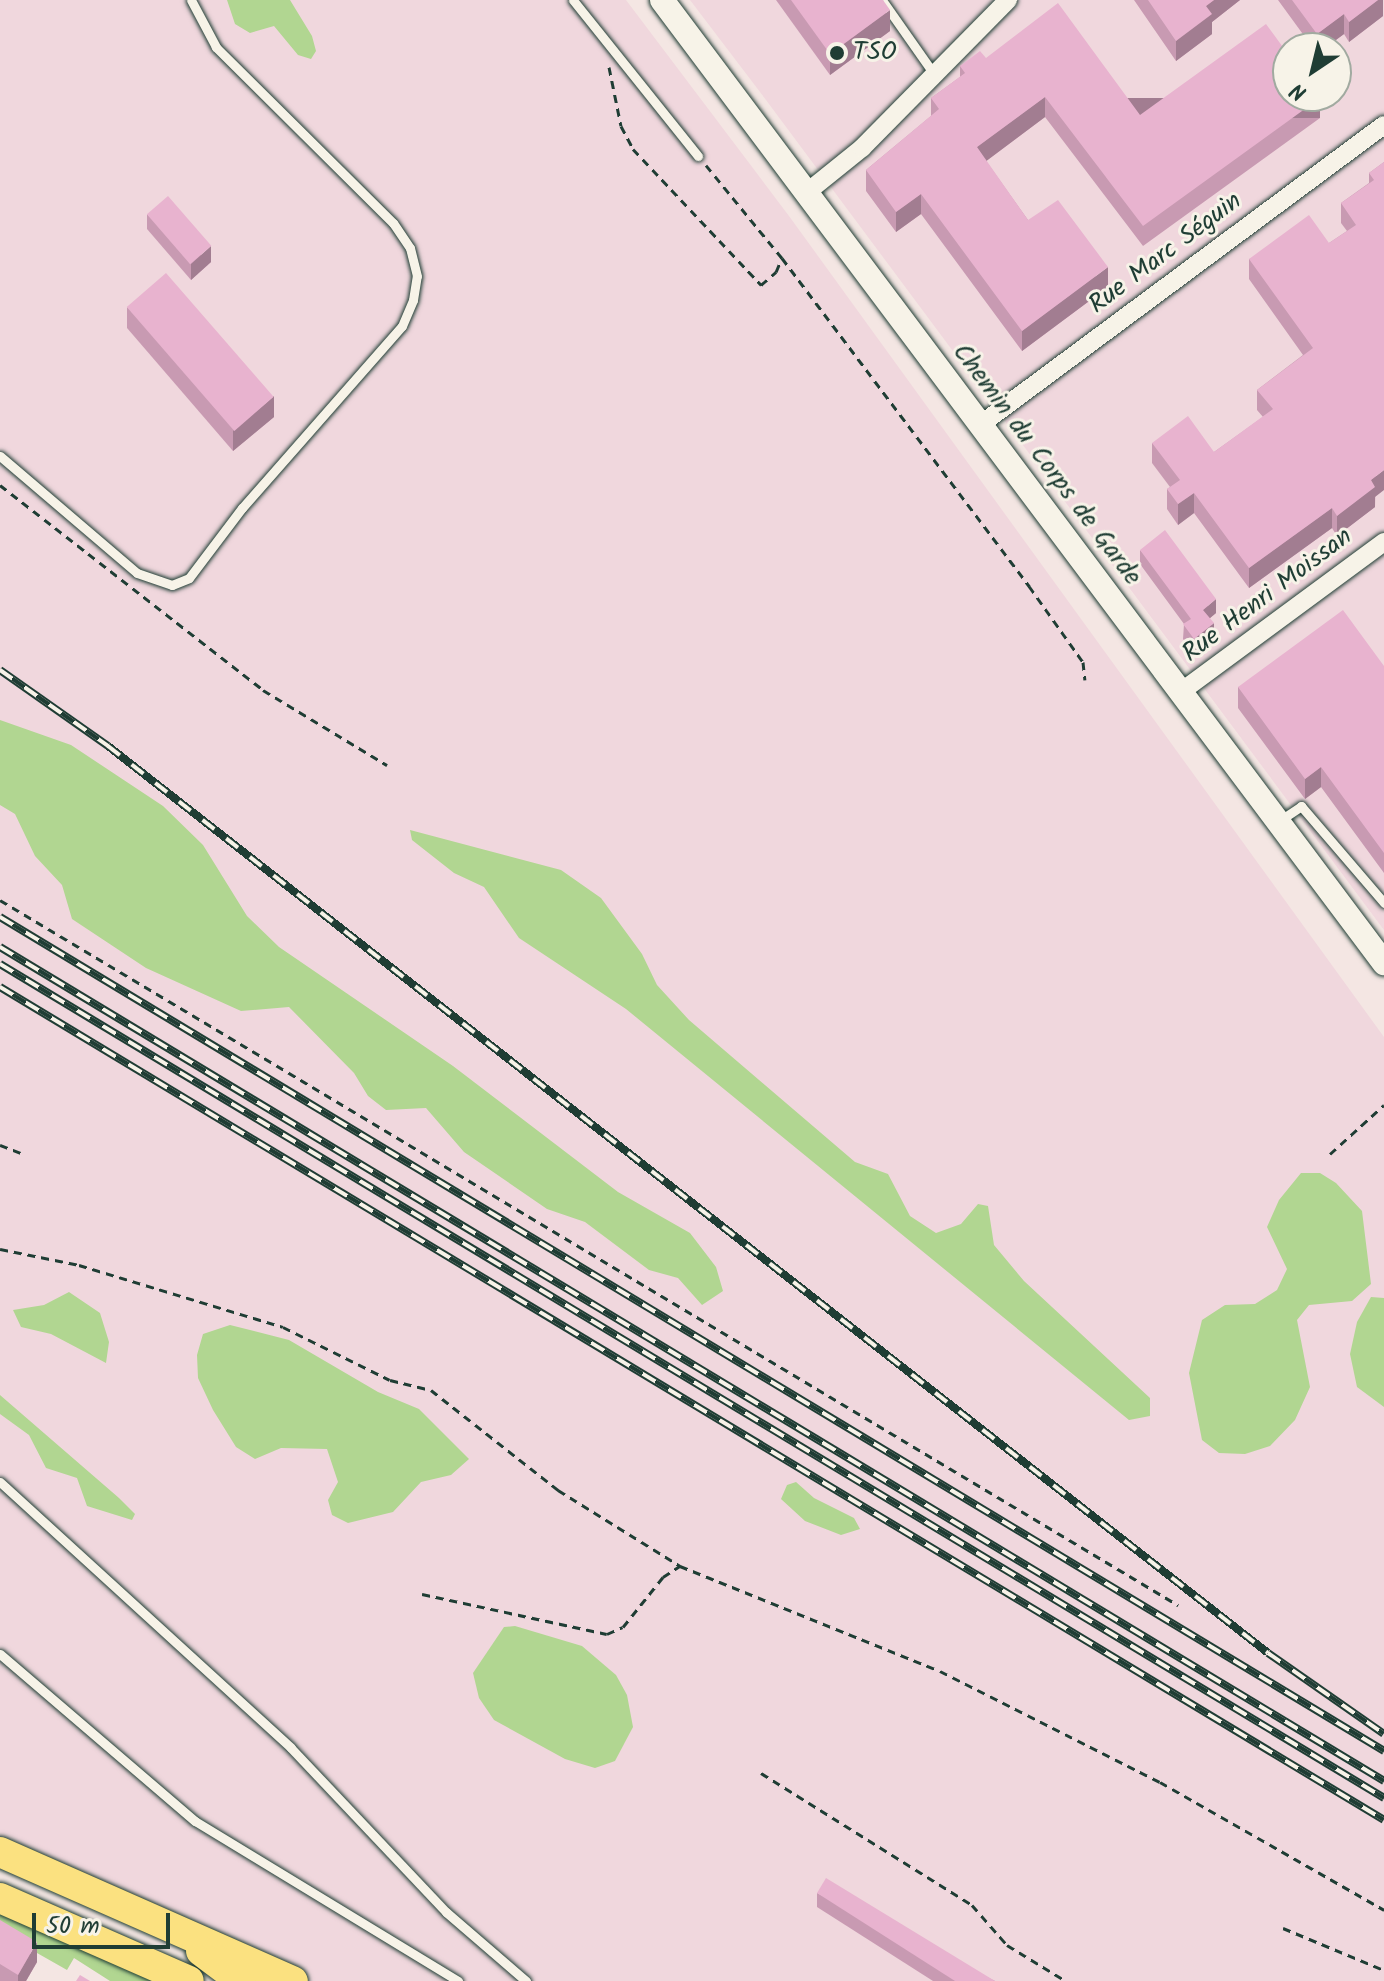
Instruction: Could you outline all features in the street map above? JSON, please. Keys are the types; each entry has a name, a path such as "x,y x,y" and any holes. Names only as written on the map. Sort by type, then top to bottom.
{"main road":[{"path":"0,1852 293,1981"},
{"path":"0,1863 186,1942 241,1981"},
{"path":"0,1898 189,1981"}],"street":[{"name":"Chemin du Corps de Garde","path":"662,0 1383,961"},
{"path":"806,193 862,148 1008,0"},
{"name":"Rue Marc Séguin","path":"980,425 1384,125"},
{"name":"Rue Henri Moissan","path":"1182,691 1383,543"}],"lane":[{"path":"0,456 137,573 172,585 189,578 242,508 402,326 413,300 417,276 410,248 393,223 216,47 191,0"},
{"path":"573,0 698,156"},
{"path":"882,0 934,74"},
{"path":"1279,821 1301,806 1384,903"},
{"path":"0,1482 291,1748 446,1912 526,1981"},
{"path":"0,1654 195,1821 458,1981"}],"path":[{"path":"603,37 621,126 633,149 761,285 776,272 782,258"},
{"path":"698,156 782,258 1029,586 1083,662 1085,680"},
{"path":"0,485 263,690 387,765"},
{"path":"0,900 1178,1605"},
{"path":"1330,1154 1384,1105"},
{"path":"0,1145 21,1153"},
{"path":"0,1249 79,1265 283,1327 390,1380 431,1390 558,1490 680,1566 940,1671 1160,1782 1384,1910"},
{"path":"422,1594 607,1634 623,1627 663,1577 680,1566"},
{"path":"761,1773 972,1905 1007,1945 1066,1981"},
{"path":"1283,1928 1384,1970"}],"shaded area":[{"path":"0,0 626,0 789,216 1384,1037 1384,1981 311,1981 270,1957 0,1839"},
{"path":"690,0 1384,0 1384,930 766,100"}],"green space":[{"path":"227,0 290,0 312,36 316,51 311,59 298,55 274,26 250,33 235,24"},
{"path":"0,720 71,745 163,806 203,845 247,916 279,947 453,1066 618,1192 690,1233 716,1267 723,1291 702,1305 678,1278 649,1270 585,1222 547,1209 464,1152 426,1108 386,1110 368,1096 354,1073 289,1007 241,1011 146,968 72,919 62,885 35,856 15,814 0,805"},
{"path":"410,830 561,870 601,898 642,954 657,985 689,1020 855,1162 888,1174 910,1216 936,1233 961,1224 978,1204 988,1206 994,1245 1024,1281 1150,1398 1150,1416 1129,1420 626,1009 519,938 484,887 454,873 412,840"},
{"path":"1301,1173 1320,1173 1336,1183 1362,1211 1371,1284 1352,1301 1309,1305 1297,1320 1310,1387 1295,1420 1270,1446 1245,1454 1219,1453 1202,1440 1189,1373 1202,1320 1225,1305 1255,1304 1277,1290 1287,1269 1267,1227 1279,1200"},
{"path":"69,1292 100,1313 109,1342 106,1363 51,1334 21,1327 13,1310 44,1305"},
{"path":"1371,1297 1384,1298 1384,1407 1357,1387 1350,1354 1357,1322"},
{"path":"230,1325 289,1340 378,1392 419,1409 469,1459 451,1475 421,1482 393,1512 348,1523 332,1515 328,1500 338,1482 327,1449 281,1448 255,1459 236,1447 213,1410 198,1378 197,1355 203,1334"},
{"path":"0,1395 119,1498 135,1514 132,1520 87,1506 77,1478 46,1468 29,1435 0,1414"},
{"path":"796,1482 814,1498 854,1518 860,1529 841,1535 805,1521 781,1499 787,1485"},
{"path":"515,1626 582,1646 616,1675 627,1695 633,1727 615,1761 595,1768 565,1759 494,1720 479,1698 473,1673 504,1627"},
{"path":"0,1904 176,1981 110,1981 74,1958 67,1970 0,1932"}],"building":[{"path":"791,0 883,0 890,10 830,54"},
{"path":"1148,0 1214,0 1206,6 1212,14 1176,41"},
{"path":"1292,0 1378,0 1349,22 1344,14 1316,32"},
{"path":"1058,3 1140,115 1266,24 1272,32 1272,112 1301,112 1143,226 1045,97 977,147 1028,220 1058,200 1108,267 1022,331 921,194 896,212 866,170 939,109 931,98 965,73 960,66 980,51 986,58"},
{"path":"1384,162 1384,470 1371,480 1375,487 1337,516 1332,508 1249,568 1194,493 1178,504 1167,489 1180,480 1152,443 1188,416 1214,452 1273,409 1257,390 1313,348 1249,259 1309,215 1329,243 1356,225 1341,203 1374,180 1369,173"},
{"path":"168,196 211,246 190,264 147,214"},
{"path":"166,273 274,397 234,431 127,307"},
{"path":"1165,530 1216,599 1203,610 1214,623 1194,639 1183,624 1191,619 1140,550"},
{"path":"1343,610 1384,666 1384,853 1321,767 1305,779 1238,687"},
{"path":"826,1878 995,1981 955,1981 817,1893"},
{"path":"0,1920 37,1942 18,1975 0,1964"},
{"path":"80,1975 90,1981 76,1981"}],"railway":[{"path":"0,670 108,746 1268,1653 1384,1734"},
{"path":"0,917 1384,1751"},
{"path":"0,947 1384,1781"},
{"path":"0,964 1384,1798"},
{"path":"0,987 1384,1820"}],"place":[{"name":"TSO","path":"837,53"}]}
